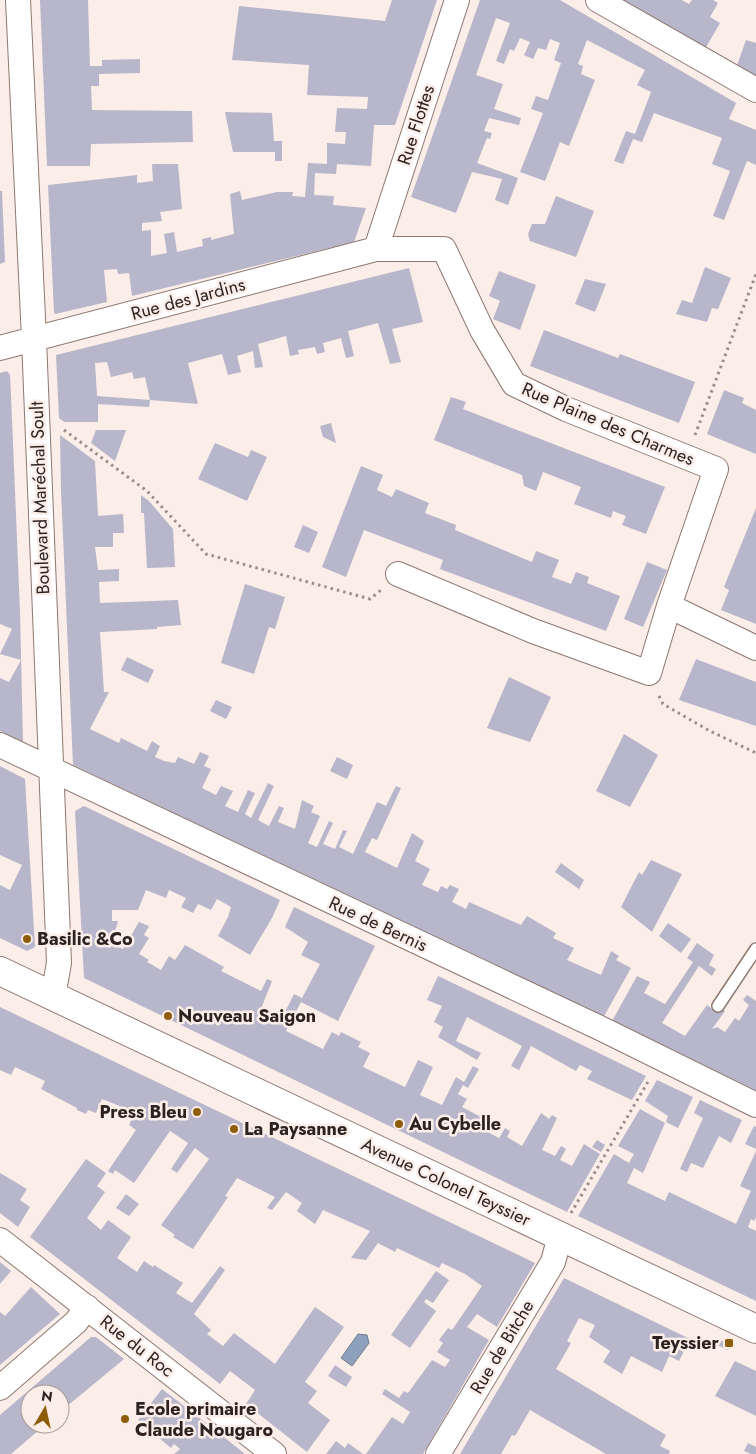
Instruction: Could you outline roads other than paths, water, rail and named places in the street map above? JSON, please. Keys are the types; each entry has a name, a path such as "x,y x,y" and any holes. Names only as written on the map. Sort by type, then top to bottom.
{"main road":[{"name":"Avenue Colonel Teyssier","path":"0,971 756,1329"}],"street":[{"name":"Boulevard Maréchal Soult","path":"18,0 34,340 59,963 52,996"},
{"name":"Rue Flottes","path":"376,249 457,0"},
{"path":"598,0 756,90"},
{"name":"Rue des Jardins","path":"0,348 376,249"},
{"name":"Rue Plaine des Charmes","path":"376,249 444,249 482,330 514,384 566,409 716,469 669,606 649,673 533,631 398,574"},
{"path":"669,606 756,648"},
{"name":"Rue de Bernis","path":"0,744 584,1021 672,1060 756,1105"},
{"name":"Rue de Bitche","path":"438,1454 553,1262 560,1236"},
{"name":"Rue du Roc","path":"0,1240 274,1454"},
{"path":"0,1388 76,1322 87,1307"}],"lane":[{"path":"718,1006 756,950"}],"water":[{"path":"358,1334 367,1335 369,1343 352,1366 341,1358"}],"place":[{"name":"Basilic &Co","path":"27,939"},
{"name":"Nouveau Saigon","path":"168,1016"},
{"name":"Press Bleu","path":"197,1112"},
{"name":"Au Cybelle","path":"399,1124"},
{"name":"La Paysanne","path":"234,1129"},
{"name":"Teyssier","path":"729,1343"},
{"name":"Ecole primaire Claude Nougaro","path":"125,1419"}]}
